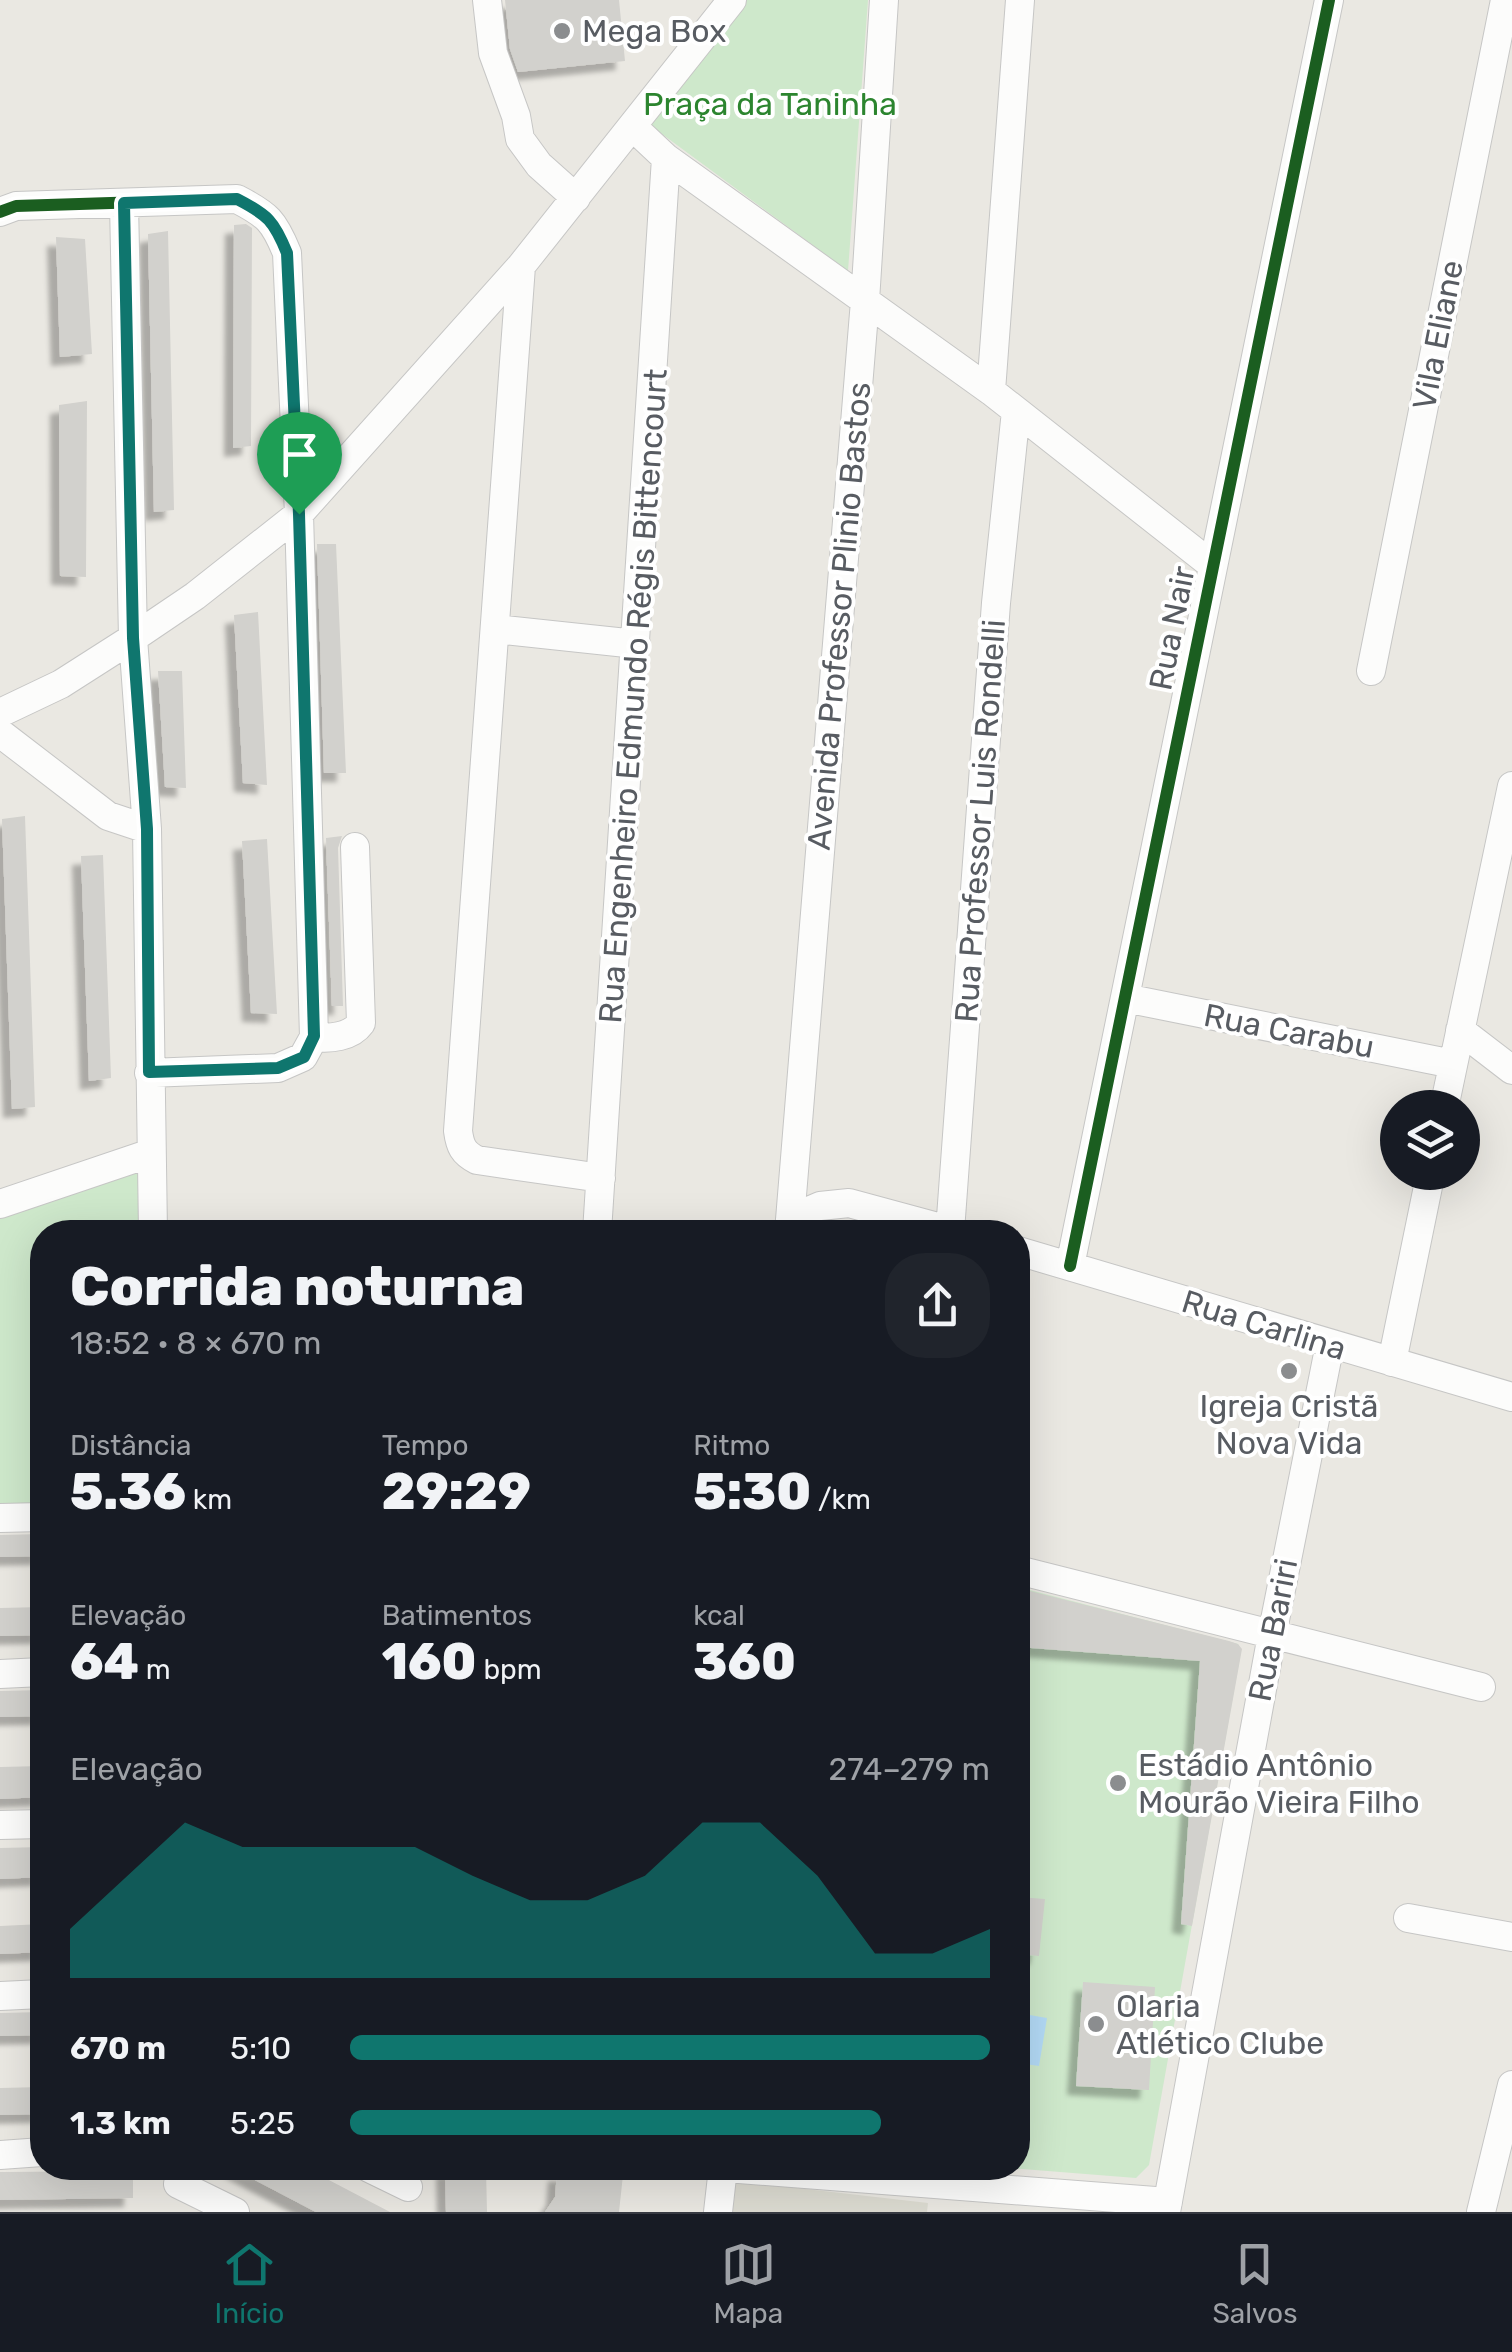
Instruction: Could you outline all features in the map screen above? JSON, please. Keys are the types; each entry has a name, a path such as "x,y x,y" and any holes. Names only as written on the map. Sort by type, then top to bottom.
{"street":[{"path":"487,0 492,53 516,116 581,192"},
{"path":"0,713 61,684 133,638 195,596 299,514 521,266 732,0"},
{"name":"Avenida Professor Plinio Bastos","path":"789,1220 865,301 884,0"},
{"path":"991,392 1020,0"},
{"name":"Rua Nair","path":"1070,1266 1328,0"},
{"name":"Vila Eliane","path":"1371,671 1505,0"},
{"path":"633,127 666,158 991,392 1212,564"},
{"name":"Rua Engenheiro Edmundo Régis Bittencourt","path":"598,1220 666,158"},
{"path":"0,212 16,206 237,199 265,213 277,227 287,253 314,1036 304,1057 278,1068 149,1072"},
{"path":"124,203 133,638 147,829 153,1220"},
{"path":"521,266 460,1145 466,1155 477,1160 601,1178"},
{"name":"Rua Professor Luis Rondelli","path":"954,1220 996,603 1016,411"},
{"path":"495,628 636,644"},
{"path":"0,733 108,816 147,829"},
{"path":"1448,1090 1512,788"},
{"path":"314,1036 350,1033 361,1024 355,847"},
{"name":"Rua Carabu","path":"1125,998 1454,1064"},
{"path":"1460,1030 1512,1070"},
{"path":"0,1204 151,1153"},
{"path":"1392,1362 1427,1190"},
{"path":"798,1220 820,1206 849,1203 910,1220"},
{"name":"Rua Carlina","path":"1030,1254 1512,1396"},
{"name":"Rua Bariri","path":"1167,2207 1272,1634 1330,1344"},
{"path":"0,1518 30,1517"},
{"path":"1030,1573 1482,1687"},
{"path":"0,1674 30,1673"},
{"path":"0,1825 30,1824"},
{"path":"1408,1918 1512,1937"},
{"path":"0,1996 30,1995"},
{"path":"1481,2212 1512,2085"},
{"path":"0,2154 30,2153"},
{"path":"395,2180 408,2186"},
{"path":"718,2212 722,2180"},
{"path":"860,2180 1167,2207"},
{"path":"178,2188 235,2212"}],"shaded area":[{"path":"736,2181 928,2203 927,2212 732,2212"}],"green space":[{"name":"Praça da Taninha","path":"737,0 868,0 848,271 643,120"},
{"path":"148,1169 148,1220 30,1220 30,1510 0,1511 0,1213"},
{"name":"Estádio Antônio Mourão Vieira Filho","path":"1030,1590 1238,1644 1241,1651 1149,2165 1136,2178 1030,2170"}],"water":[{"path":"1030,2015 1047,2018 1039,2066 1030,2065"}],"building":[{"name":"Mega Box","path":"505,0 619,0 625,61 518,72 510,49"},
{"path":"234,225 252,228 251,446 233,448"},
{"path":"168,231 174,510 154,512 148,234"},
{"path":"56,237 85,239 92,354 60,357"},
{"path":"87,401 86,577 60,576 59,405"},
{"path":"317,544 336,544 346,773 324,773"},
{"path":"258,612 267,785 243,783 234,615"},
{"path":"158,671 182,671 186,788 165,787"},
{"path":"25,816 35,1107 12,1109 2,819"},
{"path":"342,836 338,848 343,1006 332,1006 326,838"},
{"path":"267,839 277,1014 251,1013 242,841"},
{"path":"103,855 111,1078 89,1081 81,856"},
{"path":"30,1534 30,1556 0,1557 0,1535"},
{"path":"1030,1591 1229,1641 1242,1649 1192,1926 1181,1924 1200,1661 1030,1648"},
{"path":"30,1607 30,1635 0,1636 0,1608"},
{"path":"30,1690 30,1716 0,1717 0,1691"},
{"path":"30,1766 30,1798 0,1799 0,1767"},
{"path":"30,1847 30,1878 0,1879 0,1848"},
{"path":"1030,1898 1045,1899 1039,1956 1030,1955"},
{"path":"30,1925 30,1953 0,1954 0,1926"},
{"path":"1083,1982 1155,1987 1149,2090 1076,2086"},
{"path":"30,2012 30,2035 0,2036 0,2013"},
{"path":"30,2087 30,2114 0,2115 0,2088"},
{"path":"0,2172 30,2172 30,2180 133,2180 133,2198 0,2200"},
{"path":"255,2180 329,2180 390,2212 316,2212"},
{"path":"445,2180 486,2180 487,2212 446,2212"},
{"path":"556,2180 622,2180 619,2212 545,2212 555,2197"}],"cycle path":[{"path":"1070,1266 1329,0"},
{"path":"0,212 16,206 237,199 269,220 287,253 299,514 314,1037 303,1057 278,1068 149,1073"}],"place":[{"name":"Mega Box","path":"562,31"},
{"name":"Igreja Cristã Nova Vida","path":"1289,1371"},
{"name":"Estádio Antônio Mourão Vieira Filho","path":"1118,1783"},
{"name":"Olaria Atlético Clube","path":"1096,2024"}],"route":[{"path":"237,199 265,213 277,227 287,253 299,514 314,1036 304,1057 278,1068 149,1072 147,829 133,638 124,203 237,199"}]}
